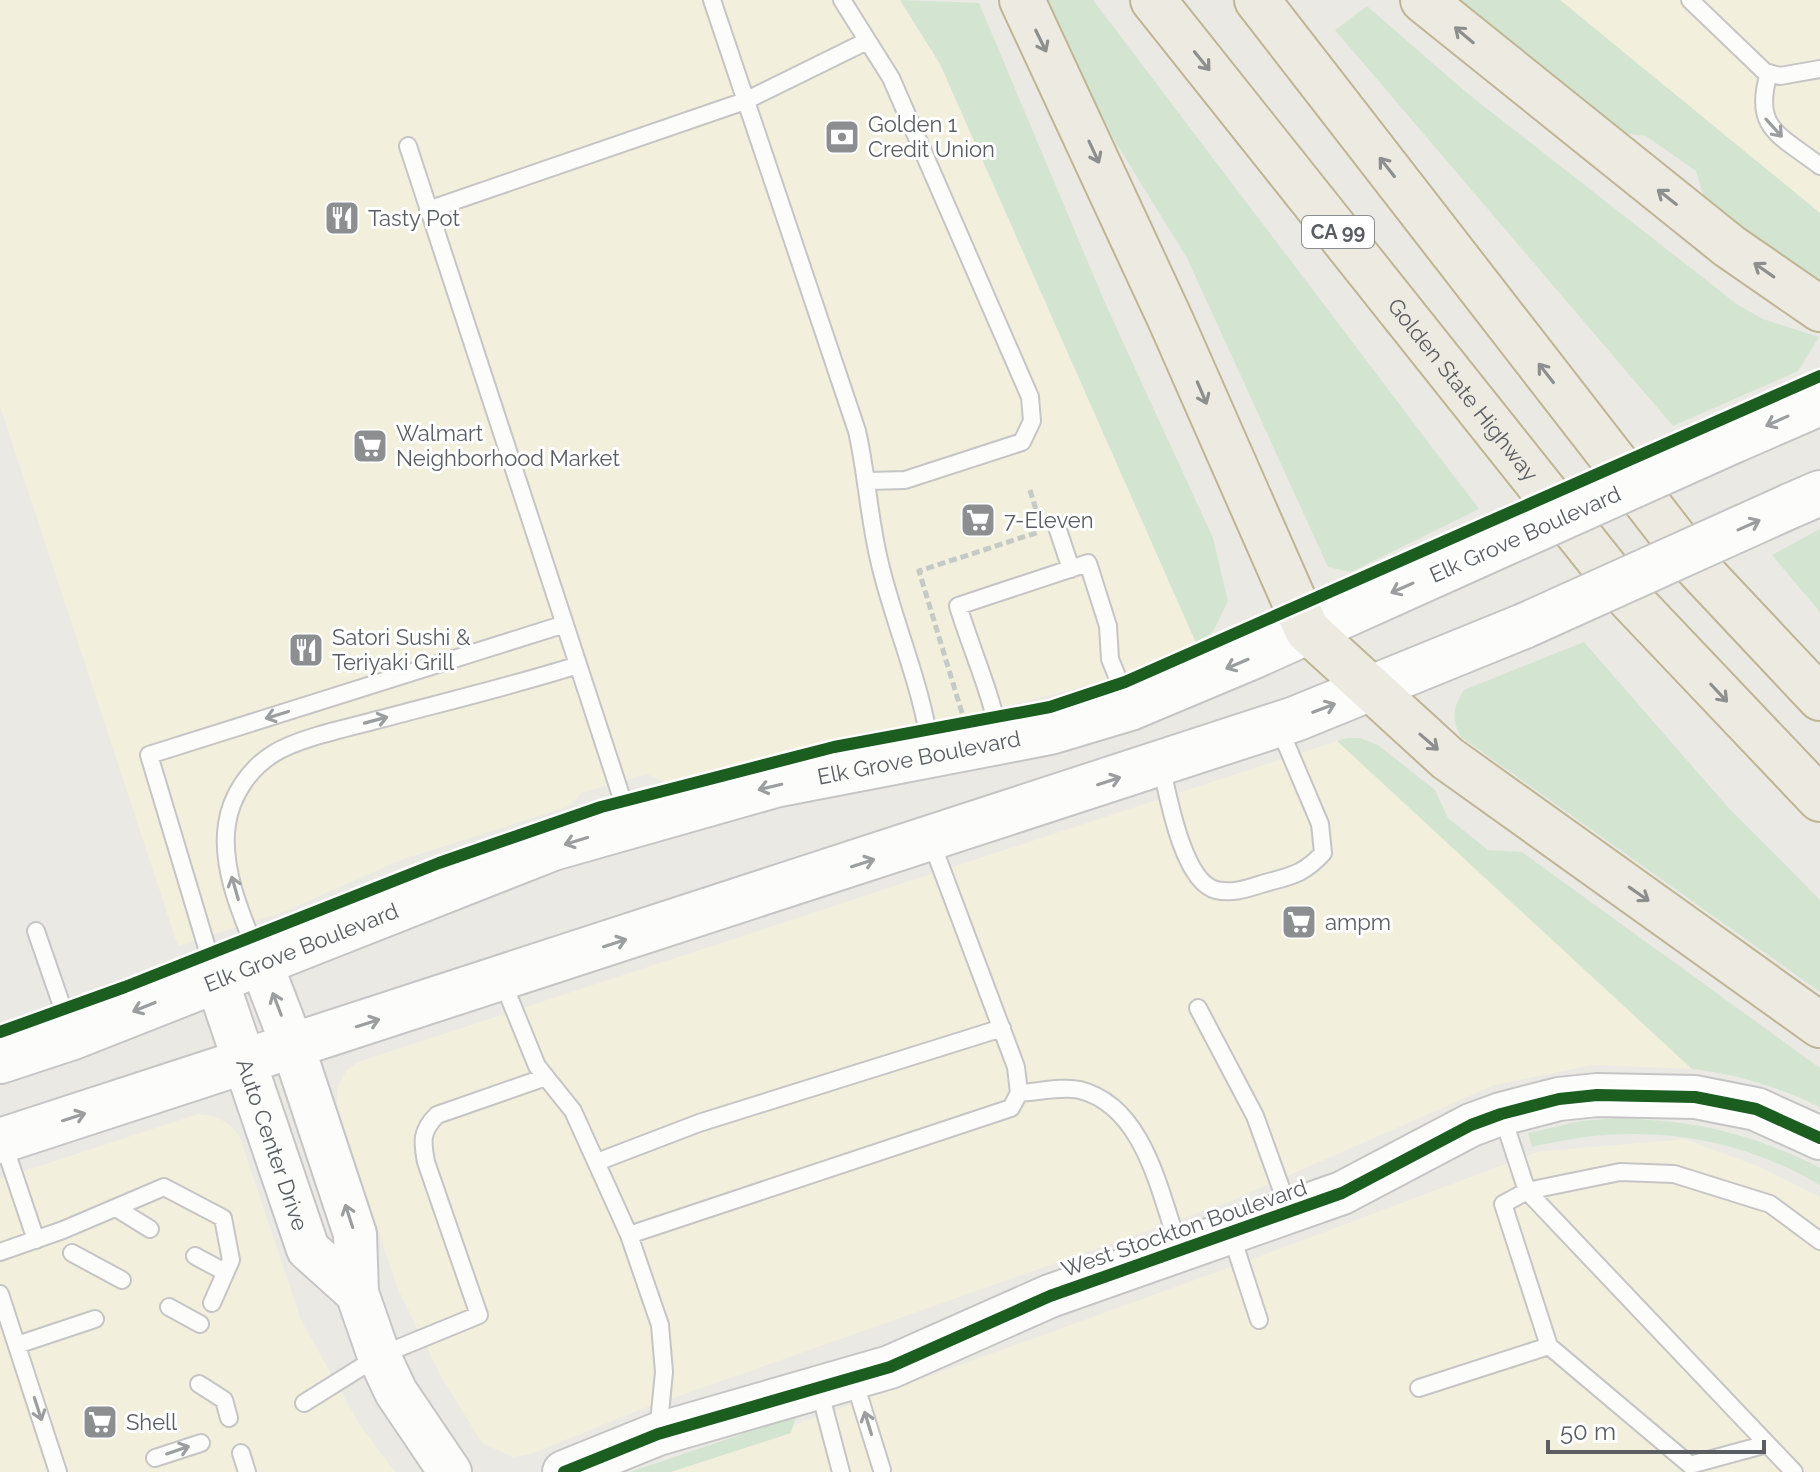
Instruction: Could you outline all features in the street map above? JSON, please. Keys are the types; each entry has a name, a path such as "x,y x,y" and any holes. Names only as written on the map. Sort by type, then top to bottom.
{"highway":[{"path":"1022,0 1165,307 1307,630 1370,691 1447,758 1820,1025"},
{"name":"Golden State Highway","path":"1153,0 1630,599 1820,799"},
{"path":"1257,0 1696,566 1820,698"},
{"path":"1423,0 1729,246 1820,309"}],"main road":[{"name":"Elk Grove Boulevard","path":"0,1061 73,1037 493,870 630,824 930,742 998,730 1050,732 1130,708 1820,403"},
{"path":"1,1140 502,980 1278,725 1370,691 1524,626 1805,500"}],"street":[{"name":"Auto Center Drive","path":"260,961 293,1047 355,1234 357,1293 379,1356 396,1392 450,1472"},
{"name":"Auto Center Drive","path":"216,978 308,1249 357,1293"},
{"name":"West Stockton Boulevard","path":"564,1472 658,1434 836,1382 944,1345 1050,1296 1342,1193 1471,1125 1501,1114 1559,1099 1597,1095 1695,1097 1756,1109 1820,1138"}],"lane":[{"path":"712,0 857,431 880,564 930,742"},
{"path":"842,0 891,78 1030,397 1032,421 1022,442 905,480 868,481"},
{"path":"1690,0 1769,73 1780,76 1820,69"},
{"path":"428,210 745,101 867,41"},
{"path":"1769,73 1762,97 1769,126 1820,166"},
{"path":"408,146 630,824"},
{"path":"1056,524 1071,569"},
{"path":"998,730 995,707 984,687 958,606 1088,563 1108,626 1110,659 1130,708"},
{"path":"216,978 149,755 565,624"},
{"path":"260,961 245,926 227,855 227,823 246,778 260,764 276,752 348,727 578,665"},
{"path":"1160,764 1175,825 1196,878 1214,890 1238,891 1307,871 1323,853 1320,824 1278,725"},
{"path":"629,1235 1011,1108 1019,1093 1016,1067 931,840"},
{"path":"36,931 73,1037"},
{"path":"502,980 537,1066 573,1111 597,1162 629,1235 660,1325 664,1372 658,1434"},
{"path":"1198,1008 1255,1116 1289,1212"},
{"path":"597,1162 699,1123 1002,1028"},
{"path":"304,1403 379,1356 479,1315 426,1162 421,1139 425,1126 437,1115 546,1077"},
{"path":"1019,1093 1080,1090 1113,1106 1137,1133 1180,1250"},
{"path":"1501,1114 1527,1191 1794,1472"},
{"path":"1,1140 36,1240"},
{"path":"1767,1444 1690,1465 1549,1346 1503,1204 1527,1191 1620,1172 1674,1174 1770,1204 1820,1241"},
{"path":"0,1252 164,1187 223,1218 231,1260 212,1303"},
{"path":"116,1208 150,1229"},
{"path":"1231,1232 1259,1320"},
{"path":"72,1253 122,1280"},
{"path":"195,1256 225,1272"},
{"path":"0,1294 58,1472"},
{"path":"169,1307 200,1324"},
{"path":"17,1345 95,1319"},
{"path":"1419,1388 1549,1346"},
{"path":"836,1382 882,1470"},
{"path":"836,1382 841,1472"},
{"path":"199,1384 224,1400 229,1418"},
{"path":"155,1458 201,1443"},
{"path":"241,1453 247,1472"}],"path":[{"path":"930,742 998,730"}],"shaded area":[{"path":"0,0 900,0 940,64 1197,645 1121,677 961,718 864,734 663,782 647,774 581,793 570,806 401,860 286,911 178,946 0,406"},
{"path":"1560,0 1820,0 1820,213"},
{"path":"1337,741 1692,1069 1593,1065 1494,1085 1226,1203 642,1409 531,1454 513,1457 482,1443 442,1378 397,1287 337,1105 337,1089 346,1071 358,1062"},
{"path":"198,1114 214,1116 229,1124 239,1135 301,1320 359,1424 395,1472 0,1472 0,1179"},
{"path":"1685,1139 1760,1167 1820,1197 1820,1472 665,1472 1258,1257 1537,1152"}],"green space":[{"path":"900,0 979,3 1106,305 1213,538 1228,601 1213,632 1197,645 940,64"},
{"path":"1045,0 1093,0 1479,509 1351,572 1328,567 1187,258 1113,138"},
{"path":"1453,0 1560,0 1820,213 1820,290 1704,197 1696,171 1646,136 1614,132"},
{"path":"1367,6 1467,93 1738,305 1763,319 1819,337 1798,371 1673,426 1335,30"},
{"path":"1820,529 1820,612 1772,555"},
{"path":"1584,642 1726,805 1820,900 1820,992 1461,737 1455,713 1464,690"},
{"path":"1360,738 1378,745 1435,790 1448,818 1488,850 1522,852 1820,1068 1820,1107 1757,1082 1692,1069 1337,741"},
{"path":"1617,1118 1672,1122 1745,1137 1820,1168 1820,1185 1786,1167 1716,1143 1643,1134 1569,1139 1532,1147 1528,1133 1581,1121"},
{"path":"796,1416 791,1433 671,1472 630,1472"}],"cycle path":[{"path":"0,1032 125,987 439,863 601,807 834,747 1050,707 1125,682 1820,376"},
{"path":"564,1472 658,1434 890,1367 1050,1296 1342,1193 1471,1125 1501,1114 1559,1099 1597,1095 1695,1097 1756,1109 1820,1138"}],"place":[{"name":"Golden 1 Credit Union","path":"842,137"},
{"name":"Tasty Pot","path":"342,218"},
{"name":"Walmart Neighborhood Market","path":"370,446"},
{"name":"7-Eleven","path":"978,520"},
{"name":"Satori Sushi & Teriyaki Grill","path":"306,650"},
{"name":"ampm","path":"1299,922"},
{"name":"Shell","path":"100,1422"}]}
